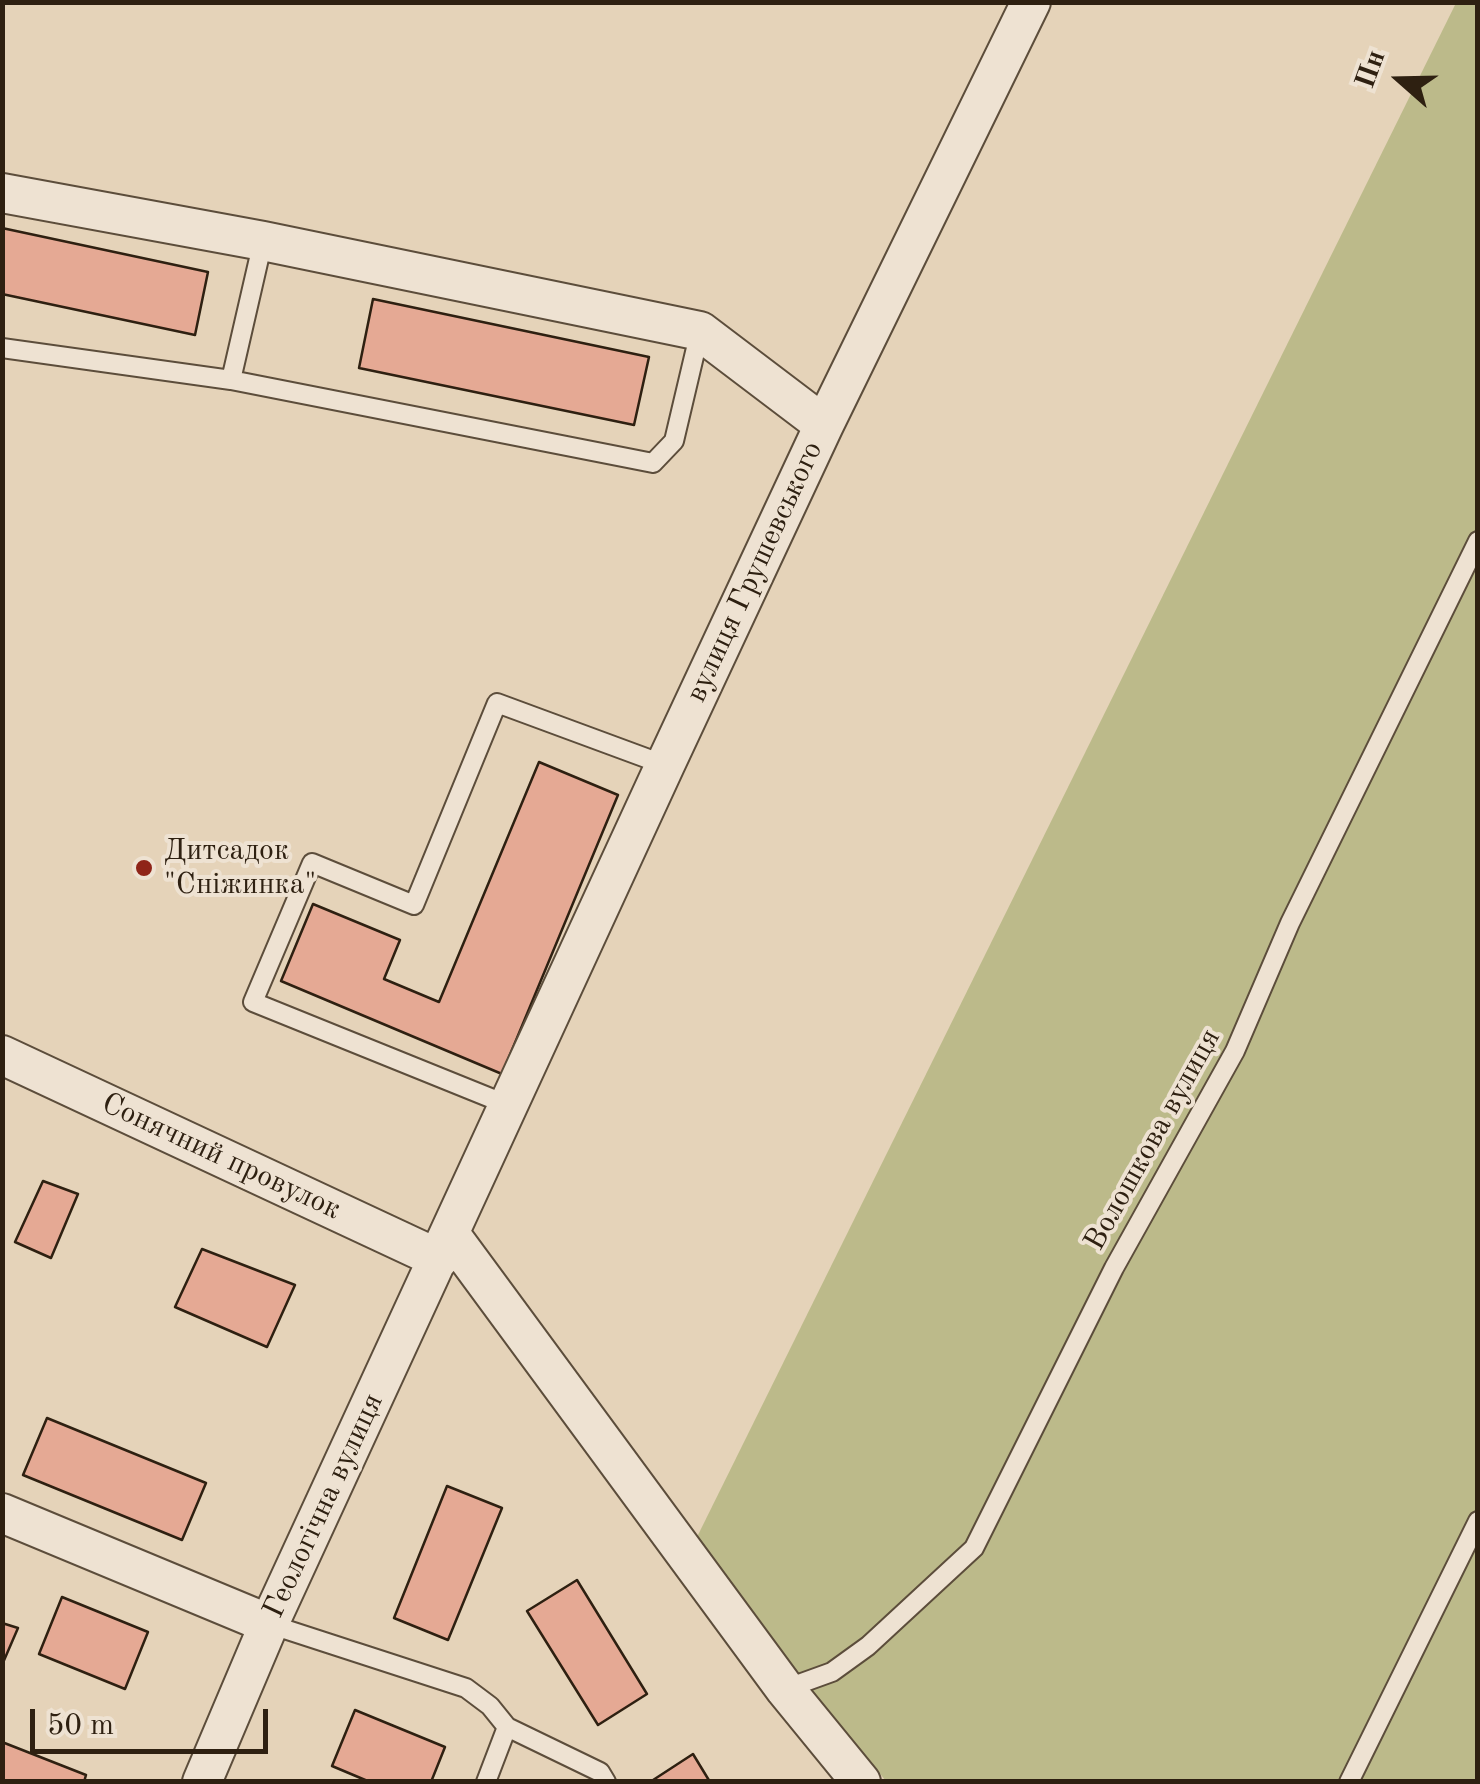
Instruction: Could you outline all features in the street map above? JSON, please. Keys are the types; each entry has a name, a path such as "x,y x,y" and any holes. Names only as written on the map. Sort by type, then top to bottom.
{"street":[{"path":"824,425 1031,2"},
{"name":"вулиця Грушевського","path":"2,193 263,241 700,330 824,425 445,1247"},
{"name":"Сонячний провулок","path":"2,1056 445,1247"},
{"path":"445,1247 785,1690 861,1782"},
{"name":"Геологічна вулиця","path":"202,1782 269,1624 445,1247"},
{"path":"2,1513 269,1624"}],"lane":[{"path":"231,380 263,241"},
{"path":"2,348 231,380 653,463 674,441 700,330"},
{"name":"Волошкова вулиця","path":"785,1690 832,1672 868,1646 974,1548 1114,1268 1236,1051 1290,924 1478,541"},
{"path":"508,1105 253,1002 312,863 414,905 496,703 664,765"},
{"path":"1349,1782 1478,1521"},
{"path":"269,1624 466,1688 490,1706 506,1727 600,1772 606,1782"},
{"path":"486,1782 506,1727"}],"shaded area":[{"path":"1456,3 1477,3 1477,1781 886,1781 800,1678 697,1537"}],"building":[{"path":"2,228 208,272 195,335 2,294"},
{"path":"373,299 649,357 634,425 359,368"},
{"path":"539,762 618,795 502,1074 281,981 313,904 400,940 384,979 439,1002"},
{"path":"43,1181 78,1194 51,1258 15,1242"},
{"path":"202,1249 295,1285 267,1347 175,1307"},
{"path":"47,1418 206,1483 182,1540 23,1475"},
{"path":"447,1486 502,1508 448,1640 394,1618"},
{"path":"577,1580 647,1694 598,1725 527,1611"},
{"path":"62,1597 148,1632 125,1689 39,1654"},
{"path":"2,1623 18,1628 2,1665"},
{"path":"355,1710 445,1747 431,1782 370,1782 332,1766"},
{"path":"2,1742 86,1775 84,1782 2,1782"},
{"path":"693,1754 710,1782 650,1782"}],"place":[{"name":"Дитсадок \"Сніжинка\"","path":"144,868"}]}
